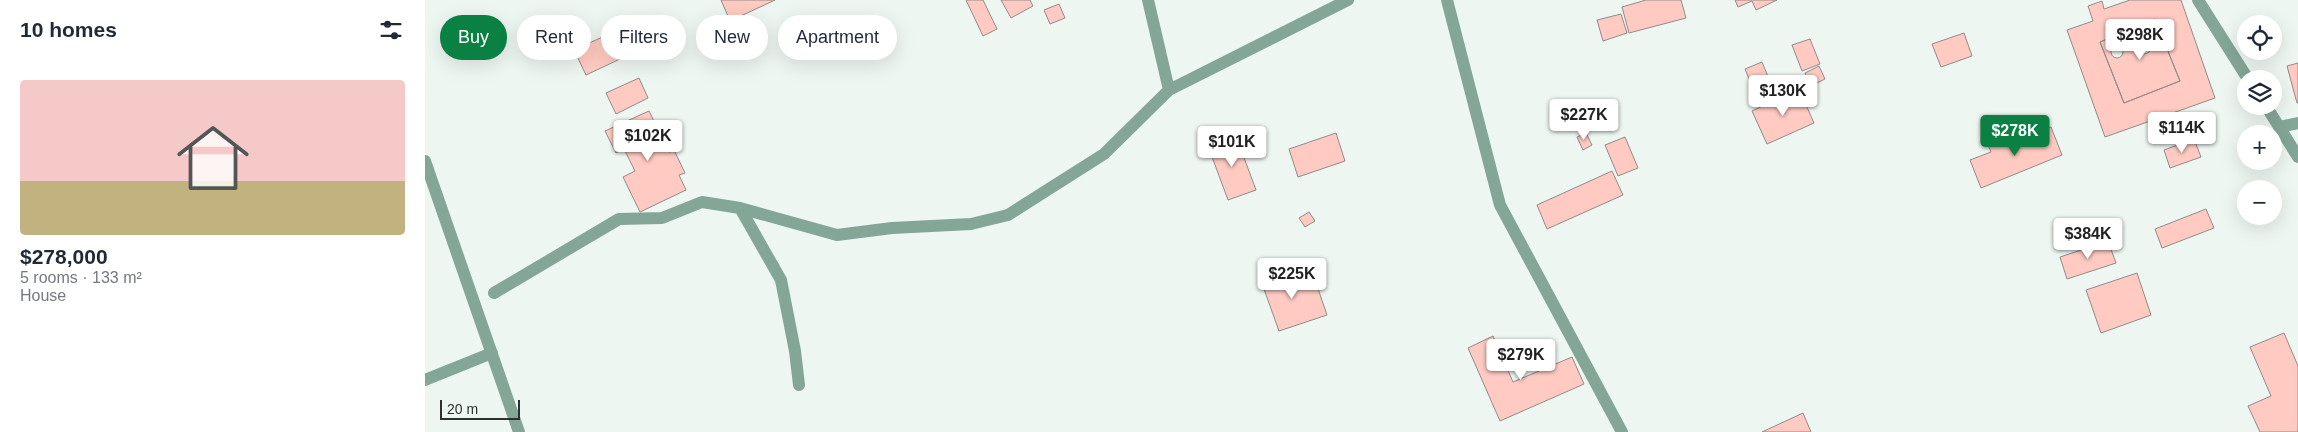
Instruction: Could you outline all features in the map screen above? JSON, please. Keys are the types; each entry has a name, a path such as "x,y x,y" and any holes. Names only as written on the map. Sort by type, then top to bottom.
{"street":[{"path":"1148,0 1169,90"},
{"path":"494,293 619,219 662,218 702,202 739,208 837,235 892,228 971,224 1008,215 1104,154 1169,90 1349,0"},
{"path":"1447,0 1500,205 1622,432"},
{"path":"2198,0 2242,70"},
{"path":"2282,126 2298,123"},
{"path":"2282,132 2298,157"},
{"path":"425,161 519,432"},
{"path":"739,208 781,280 795,351 799,385"},
{"path":"425,380 492,353"}],"building":[{"path":"721,0 775,0 743,15 727,15"},
{"path":"966,0 983,0 997,29 983,36"},
{"path":"1001,0 1030,0 1033,6 1011,18"},
{"path":"1646,0 1681,0 1686,18 1629,33 1622,7"},
{"path":"1735,0 1777,0 1756,10 1752,1 1738,7"},
{"path":"2130,0 2181,0 2215,98 2105,137 2067,30 2093,21 2088,6 2102,1 2104,9","holes":["2155,19 2180,81 2124,103 2100,42"]},
{"path":"1059,4 1065,18 1050,24 1044,10"},
{"path":"1621,14 1627,33 1603,41 1597,20"},
{"path":"2155,19 2180,81 2124,103 2100,42"},
{"path":"1964,33 1972,56 1941,67 1932,44"},
{"path":"601,38 601,60 618,60 586,75 579,60 591,60 591,42"},
{"path":"1810,39 1820,64 1802,71 1792,45"},
{"path":"2144,40 2149,42 2151,47 2149,52 2144,54 2139,52 2137,47 2139,42"},
{"path":"2115,46 2119,46 2123,52 2119,58 2115,58 2111,54 2111,50"},
{"path":"1762,62 1776,96 1759,103 1745,69"},
{"path":"2298,63 2298,103 2297,103 2287,66"},
{"path":"1819,66 1825,79 1811,86 1805,73"},
{"path":"639,78 648,98 616,114 606,93"},
{"path":"1799,89 1814,123 1767,144 1752,111"},
{"path":"649,111 669,152 674,150 685,173 679,175 686,190 640,212 623,177 635,171 624,149 616,153 605,131"},
{"path":"2051,127 2062,155 1981,188 1970,160 1991,152 1988,145 2005,138 2008,144"},
{"path":"1336,133 1345,161 1298,177 1289,149"},
{"path":"1586,133 1592,145 1583,150 1577,137"},
{"path":"1236,136 1256,190 1228,200 1208,146"},
{"path":"1625,137 1638,168 1618,176 1605,145"},
{"path":"2194,139 2201,157 2170,168 2164,150"},
{"path":"1612,171 1623,195 1547,229 1537,205"},
{"path":"2206,209 2214,228 2162,248 2155,229"},
{"path":"1309,212 1315,221 1305,227 1299,218"},
{"path":"2108,241 2116,263 2067,279 2060,257"},
{"path":"1287,269 1293,287 1315,280 1327,315 1279,331 1260,278"},
{"path":"2137,273 2151,315 2101,333 2086,290"},
{"path":"2284,333 2298,366 2298,432 2260,432 2248,406 2271,396 2250,347"},
{"path":"1493,336 1513,382 1572,357 1584,384 1500,421 1468,348"},
{"path":"1803,413 1811,432 1762,432"}]}
